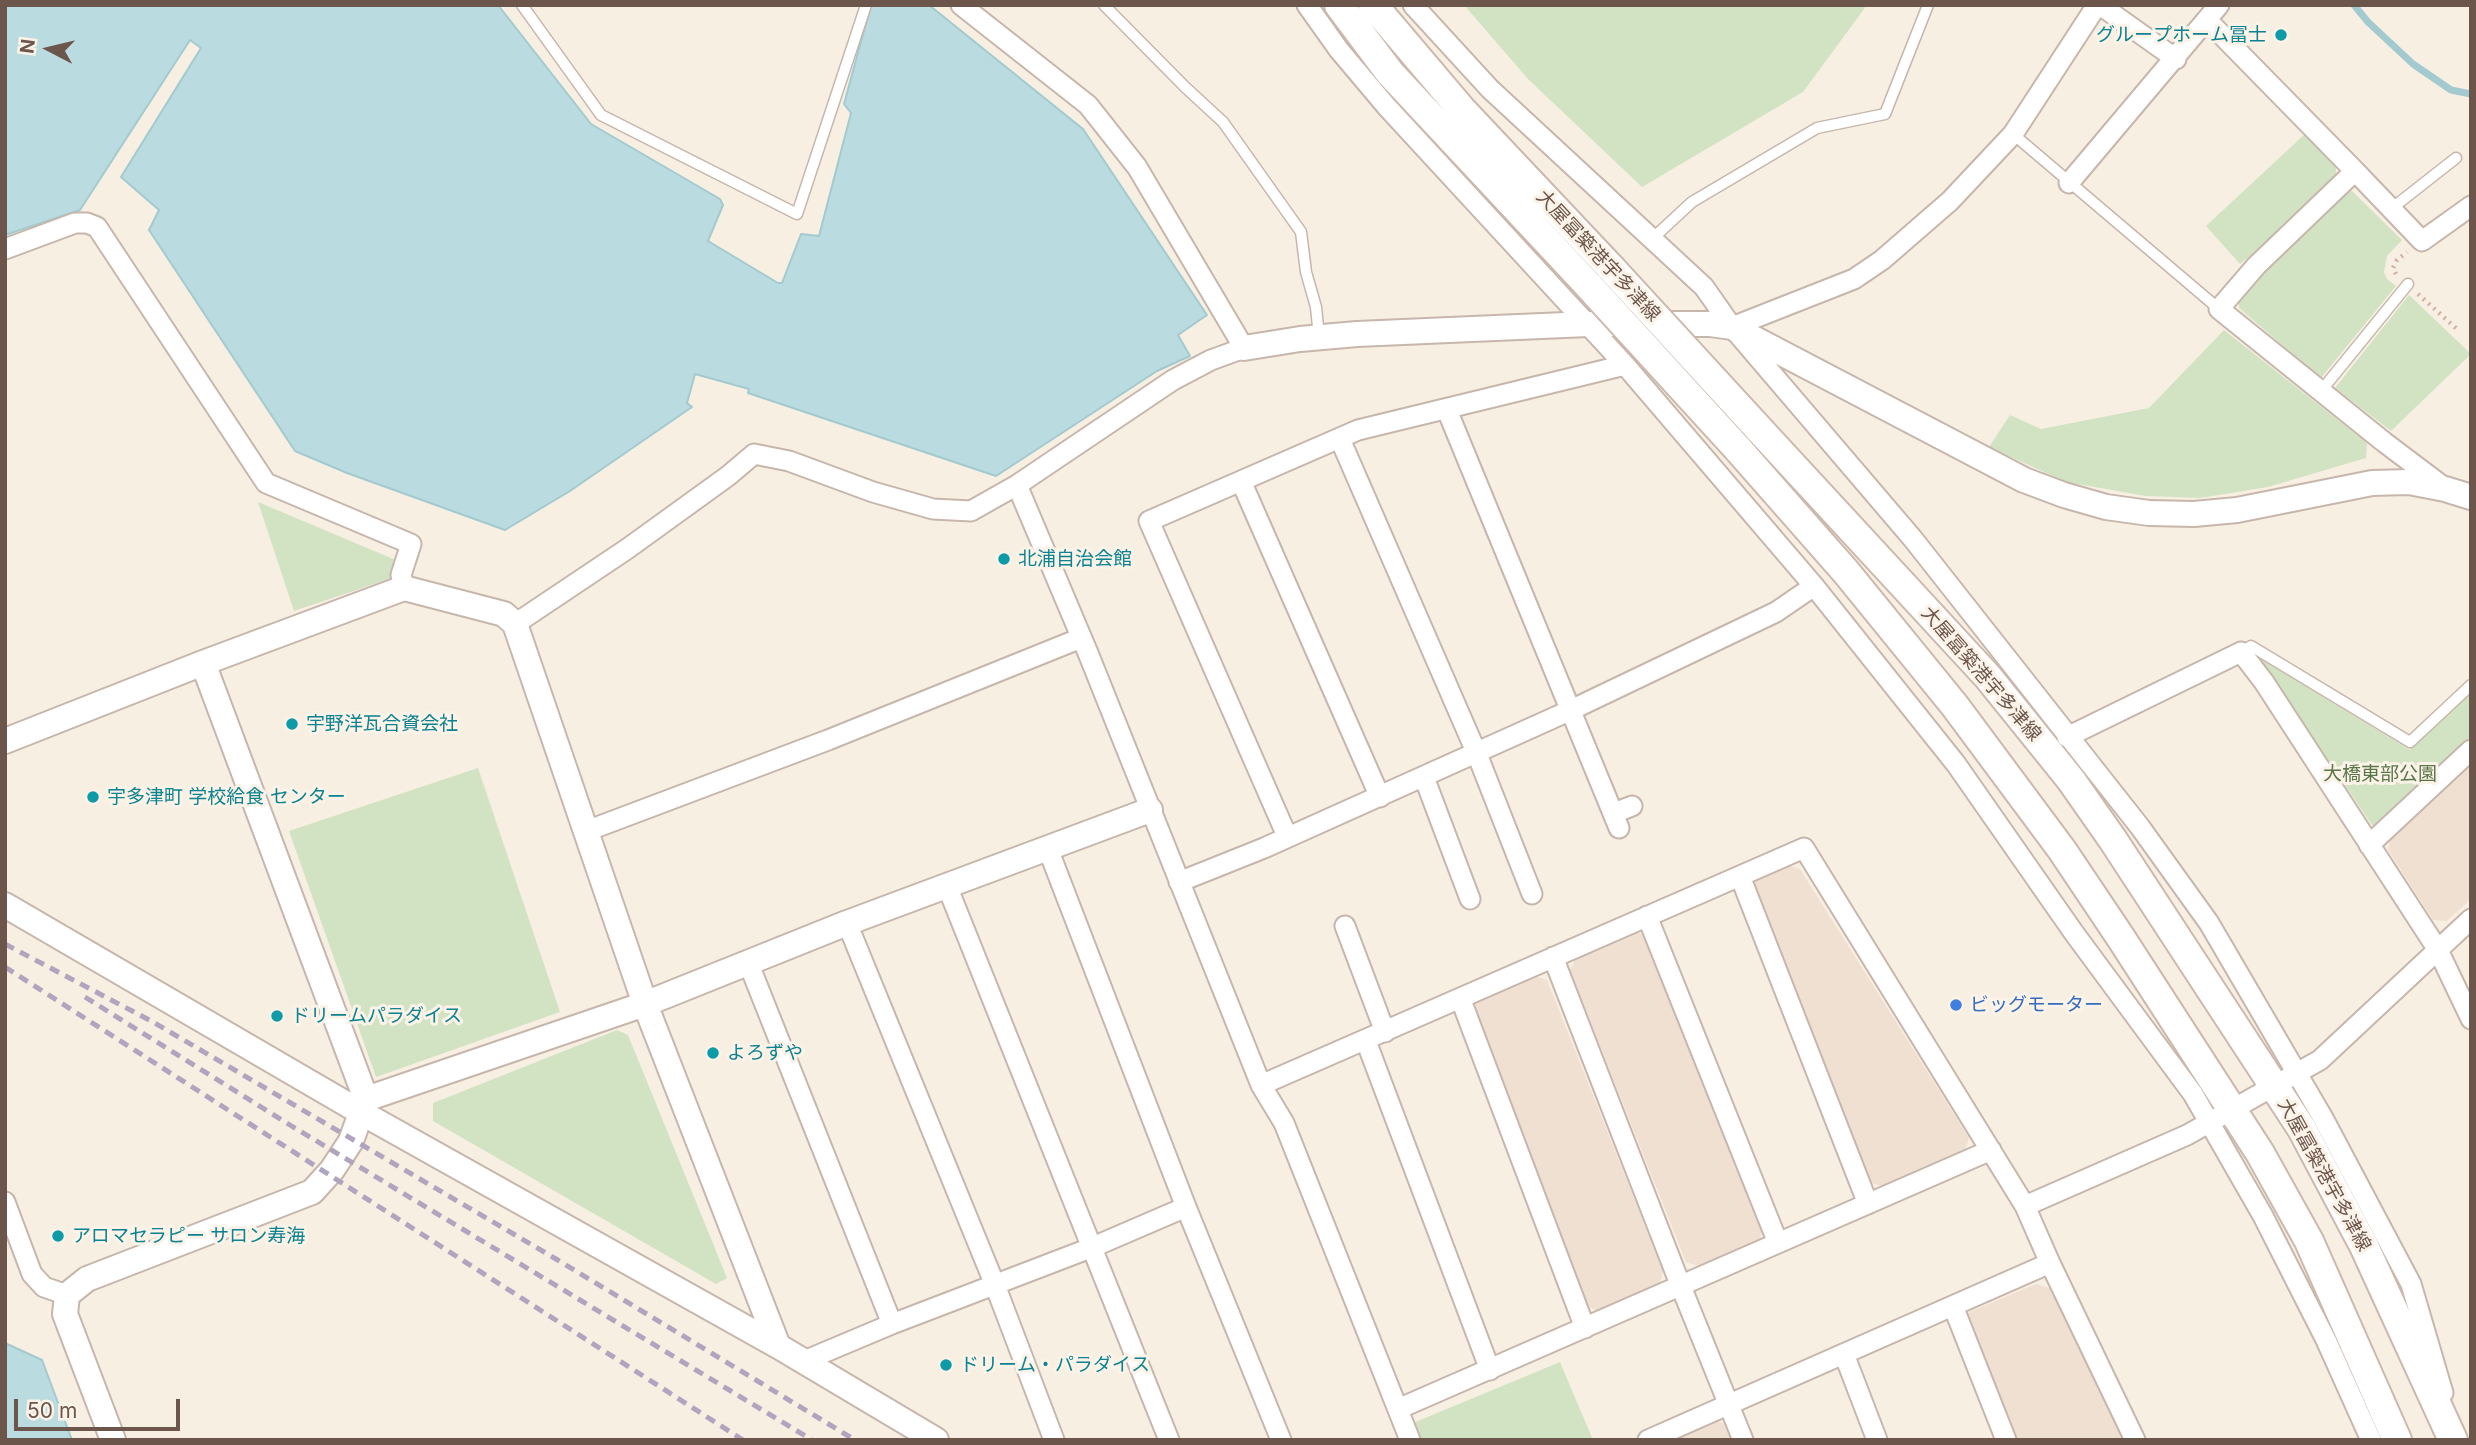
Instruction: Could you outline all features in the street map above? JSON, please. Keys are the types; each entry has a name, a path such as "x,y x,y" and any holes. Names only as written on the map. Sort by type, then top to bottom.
{"main road":[{"name":"大屋冨築港宇多津線","path":"1339,5 1390,73 1589,286 1846,572 1955,706 2022,796 2106,916 2221,1116 2260,1153 2309,1241 2397,1440"},
{"name":"大屋冨築港宇多津線","path":"1373,5 1462,110 1988,677 2071,780 2163,913 2286,1080 2302,1129 2364,1246 2455,1440"}],"street":[{"path":"1307,5 1339,50 1387,107 1625,365 1814,586 1956,764 2074,933 2193,1094 2221,1116 2263,1216 2326,1340 2371,1440"},
{"path":"1413,5 1490,89 1704,288 1732,327 1913,539 2140,827 2209,923 2286,1080"},
{"path":"1732,327 1854,279 1882,260 1951,201 2014,134 2098,5 2176,59"},
{"path":"965,6 1088,105 1137,167 1244,348"},
{"path":"2069,183 2213,13 2422,241 2471,206"},
{"path":"2355,171 2256,266 2219,309 2445,489"},
{"path":"5,249 75,223 87,223 97,227 266,483 411,544 401,575 404,588"},
{"path":"1692,322 1701,311 1704,288"},
{"path":"514,624 627,549 754,454 789,461 873,492 933,509 971,511 1017,485 1173,380 1211,360 1244,348 1320,337 1588,324 1692,322 1732,327 2024,480 2106,507 2149,513 2194,514 2238,510 2372,483 2409,482 2471,497"},
{"path":"1287,836 1149,521 1358,430 1625,365"},
{"path":"1447,410 1571,710 1622,816"},
{"path":"1339,439 1477,754 1532,894"},
{"path":"1241,481 1380,797"},
{"path":"1017,485 1261,1085 1284,1123 1410,1440"},
{"path":"1179,883 1477,754 1776,612 1814,586"},
{"path":"5,741 404,588 504,614 514,624 645,1004 778,1346"},
{"path":"584,832 828,740 1081,638"},
{"path":"2067,737 2241,652 2264,682 2438,950 2471,1019"},
{"path":"113,1440 65,1314 67,1294 87,1279 312,1192 345,1151 364,1106 203,663"},
{"path":"2370,845 2471,751"},
{"path":"1424,777 1470,899"},
{"path":"364,1106 645,1004 847,923 1150,810"},
{"path":"1261,1085 1461,1000 1804,848 2025,1206 2135,1440"},
{"path":"1048,849 1186,1207 1281,1440"},
{"path":"1740,876 1868,1203"},
{"path":"947,886 1169,1440"},
{"path":"5,905 364,1106 936,1440"},
{"path":"1647,916 1778,1243"},
{"path":"2025,1206 2187,1135 2320,1060 2471,919"},
{"path":"847,923 995,1284 1055,1440"},
{"path":"1345,926 1385,1032"},
{"path":"1553,957 1743,1440"},
{"path":"748,962 892,1324"},
{"path":"1461,1000 1585,1328"},
{"path":"1366,1041 1490,1370"},
{"path":"1398,1409 1991,1150"},
{"path":"5,1202 32,1274 44,1287 67,1294"},
{"path":"804,1361 892,1324 1093,1247 1186,1207"},
{"path":"1648,1440 2050,1263"},
{"path":"1953,1306 2006,1440"},
{"path":"1844,1354 1877,1440"}],"lane":[{"path":"522,5 601,115 797,214 866,5"},
{"path":"1104,5 1223,122 1301,232 1306,272 1316,307 1320,337"},
{"path":"1652,239 1692,202 1817,128 1885,114 1928,5"},
{"path":"2014,134 2219,309"},
{"path":"2391,209 2456,158"},
{"path":"2320,391 2408,285"},
{"path":"2241,652 2251,646 2410,742 2471,685"}],"shaded area":[{"path":"2471,763 2471,899 2447,921 2433,920 2388,850 2390,839"},
{"path":"1786,865 1800,869 1969,1138 1965,1150 1882,1186 1871,1183 1752,886 1755,878"},
{"path":"1636,932 1645,935 1762,1230 1760,1240 1698,1266 1686,1262 1570,970 1575,960"},
{"path":"1535,976 1547,980 1663,1271 1660,1284 1597,1311 1588,1306 1472,1011 1474,1003"},
{"path":"2036,1284 2050,1288 2123,1440 2014,1440 1967,1320 1969,1312"},
{"path":"1714,1419 1724,1424 1731,1440 1667,1440"}],"green space":[{"path":"1464,5 1867,5 1803,92 1642,187 1528,79"},
{"path":"2306,133 2336,163 2336,181 2284,229 2240,264 2206,226"},
{"path":"2352,191 2402,240 2387,256 2384,272 2387,279 2396,286 2321,378 2239,308 2239,296 2281,251 2344,193"},
{"path":"2409,295 2471,354 2391,431 2335,388"},
{"path":"2224,330 2367,443 2366,458 2268,487 2200,498 2146,496 2066,482 1989,447 2010,415 2041,429 2149,408"},
{"path":"258,502 398,561 392,578 294,611"},
{"name":"大橋東部公園","path":"2259,658 2410,750 2471,693 2471,740 2379,826 2372,825"},
{"path":"478,768 560,1012 376,1077 289,831"},
{"path":"617,1030 628,1035 727,1278 716,1284 433,1121 433,1103"},
{"path":"1560,1362 1593,1440 1420,1440 1413,1423"}],"water":[{"path":"5,5 498,5 591,124 720,199 723,205 708,241 782,283 801,234 819,236 851,113 844,104 871,5 929,5 1083,129 1207,315 1178,335 1190,356 1157,371 996,476 748,393 749,389 695,374 687,403 692,407 570,491 505,530 347,473 295,451 149,230 159,210 121,177 201,48 190,40 80,210 5,235"},
{"path":"5,1343 42,1360 72,1440 5,1440"}],"waterway":[{"path":"2354,5 2368,22 2413,64 2451,90 2471,94"}],"railway":[{"path":"5,944 153,1022 556,1259 855,1440"},
{"path":"5,967 743,1440"},
{"path":"85,997 290,1125 812,1440"}],"place":[{"name":"グループホーム冨士","path":"2281,35"},
{"name":"北浦自治会館","path":"1004,559"},
{"name":"宇野洋瓦合資会社","path":"292,724"},
{"name":"宇多津町 学校給食 センター","path":"93,797"},
{"name":"ビッグモーター","path":"1956,1005"},
{"name":"ドリームパラダイス","path":"277,1016"},
{"name":"よろずや","path":"713,1053"},
{"name":"アロマセラピー サロン寿海","path":"58,1236"},
{"name":"ドリーム・パラダイス","path":"946,1365"}]}
